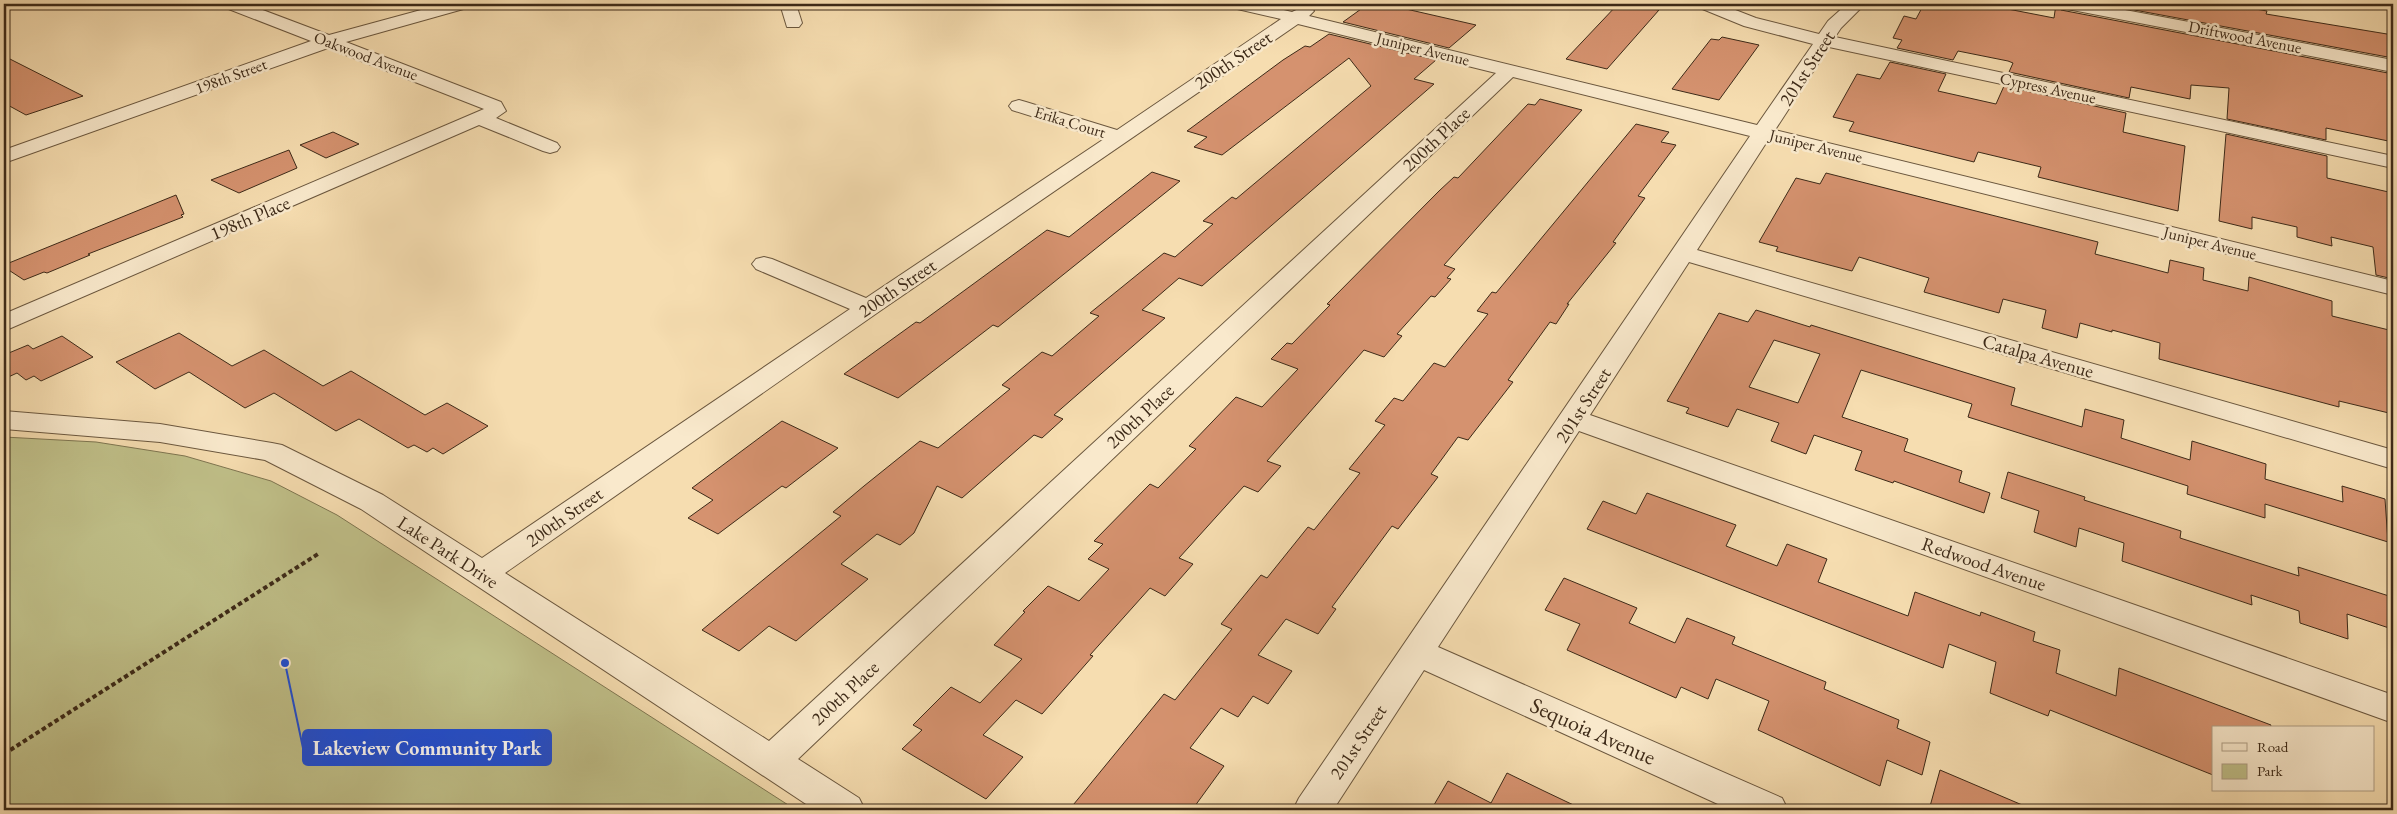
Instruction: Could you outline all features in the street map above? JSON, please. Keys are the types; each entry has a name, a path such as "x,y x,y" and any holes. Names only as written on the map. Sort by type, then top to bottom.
{"street":[{"name":"Oakwood Avenue","path":"232,4 494,106 488,115 550,147"},
{"name":"198th Street","path":"5,155 329,41 461,4"},
{"path":"788,4 793,23"},
{"name":"Juniper Avenue","path":"1239,4 2393,288"},
{"name":"200th Street","path":"481,574 868,308 1316,4"},
{"name":"Cypress Avenue","path":"1706,4 1750,22 1824,40 2393,162"},
{"name":"201st Street","path":"1312,810 1574,419 1834,25 1857,4"},
{"name":"Driftwood Avenue","path":"2066,4 2393,66"},
{"name":"200th Place","path":"770,762 1510,70"},
{"name":"Erika Court","path":"1019,106 1120,137"},
{"name":"198th Place","path":"4,323 488,115"},
{"name":"Catalpa Avenue","path":"1683,253 2393,460"},
{"path":"764,264 868,308"},
{"name":"Redwood Avenue","path":"1574,419 2393,709"},
{"name":"Lake Park Drive","path":"4,420 160,433 272,452 372,502 846,810"},
{"name":"Sequoia Avenue","path":"1418,653 1769,810"}],"path":[{"path":"4,754 318,554"}],"green space":[{"path":"4,437 96,442 185,456 271,481 337,515 796,810 4,810"}],"building":[{"path":"1368,4 1414,4 1406,9 1476,25 1449,48 1343,22"},
{"path":"1618,4 1659,10 1607,69 1566,59"},
{"path":"1924,4 1982,4 2054,18 2056,4 2061,10 2393,74 2393,142 2326,128 2326,140 2227,119 2229,88 2191,85 2190,99 2131,87 2129,98 2009,72 2013,63 2008,61 1958,51 1953,60 1897,48 1902,40 1893,38 1904,16 1916,19"},
{"path":"2102,4 2227,4 2267,11 2266,14 2393,35 2393,58"},
{"path":"1329,34 1436,60 1414,79 1434,84 1202,286 1179,278 1142,310 1165,318 1054,415 1063,419 1042,438 1034,435 962,498 937,486 914,533 900,545 877,534 841,564 868,579 796,641 769,626 739,651 702,630 841,516 833,512 864,486 920,441 938,448 1010,389 1002,385 1042,352 1052,356 1099,316 1090,313 1164,253 1175,257 1213,224 1203,221 1232,197 1236,199 1371,86 1349,58 1222,155 1194,147 1207,137 1187,131 1283,60 1305,46 1310,47"},
{"path":"1722,37 1759,45 1719,100 1672,89 1711,39 1719,40"},
{"path":"4,56 83,96 26,115 4,103"},
{"path":"1890,62 1946,74 1938,91 1996,104 2004,86 2126,113 2123,132 2185,146 2178,211 2038,177 2041,167 1978,152 1974,162 1849,131 1854,122 1833,117 1857,74 1880,79"},
{"path":"1540,99 1582,110 1444,265 1455,269 1447,278 1451,279 1435,297 1431,296 1397,334 1402,336 1384,357 1364,350 1267,461 1281,466 1258,492 1244,486 1179,558 1193,564 1165,596 1150,588 1090,655 1093,656 1042,714 1016,700 983,735 1023,757 986,799 902,749 922,730 913,725 951,687 980,703 1022,659 994,645 1025,612 1023,611 1048,586 1079,601 1109,569 1088,559 1103,544 1094,541 1150,484 1158,488 1196,449 1189,446 1236,397 1262,407 1298,369 1271,359 1287,343 1292,344 1330,305 1327,304 1439,191 1454,177 1458,178 1528,104 1535,105"},
{"path":"1636,124 1669,132 1661,142 1676,145 1638,196 1645,198 1613,242 1616,243 1567,304 1569,304 1556,324 1550,322 1508,380 1513,382 1468,440 1458,437 1431,474 1438,477 1398,529 1392,526 1332,607 1336,609 1318,634 1286,619 1258,655 1292,671 1268,704 1253,696 1238,717 1221,708 1190,748 1224,766 1192,810 1069,810 1164,694 1175,700 1232,629 1221,624 1261,575 1267,578 1308,527 1314,530 1360,473 1349,469 1385,425 1375,421 1394,398 1403,401 1434,363 1445,367 1488,314 1477,311 1492,292 1496,293"},
{"path":"333,132 359,144 326,158 300,145"},
{"path":"2226,134 2327,156 2327,178 2393,193 2393,279 2376,275 2373,247 2331,237 2332,246 2297,237 2297,227 2252,217 2252,229 2219,221"},
{"path":"289,150 297,168 239,193 211,180"},
{"path":"1152,172 1180,181 998,327 993,325 898,398 844,374 916,322 920,323 1047,230 1069,237"},
{"path":"1826,173 2098,242 2095,254 2168,273 2170,260 2204,268 2203,280 2248,291 2249,277 2332,301 2332,316 2393,331 2393,414 2339,401 2339,407 2159,359 2160,343 2112,330 2112,332 2080,323 2077,338 2042,328 2046,310 2003,299 1999,313 1924,292 1929,278 1859,257 1852,271 1776,251 1778,247 1759,242 1796,178 1820,184"},
{"path":"176,195 184,214 181,215 183,217 88,254 90,255 47,273 44,272 24,280 4,267 4,265"},
{"path":"1756,310 2015,388 2011,405 2082,427 2085,409 2124,420 2121,438 2190,460 2192,441 2266,464 2265,479 2343,502 2342,486 2385,499 2388,542 2265,504 2265,518 2187,494 2188,486 1968,417 1972,404 1861,370 1842,417 1908,439 1904,451 1962,471 1959,482 1990,493 1984,513 1894,481 1893,483 1855,470 1862,451 1814,435 1806,454 1771,441 1779,423 1737,409 1728,427 1686,413 1689,408 1667,401 1719,313 1748,322","holes":["1774,340 1820,354 1798,403 1749,387"]},
{"path":"179,333 232,366 264,350 323,386 351,371 425,415 447,403 488,426 443,454 433,448 427,452 414,445 408,448 359,419 336,431 274,393 245,408 189,372 155,389 116,362"},
{"path":"62,336 93,357 41,381 34,376 26,380 17,373 4,379 4,355 28,345 33,349"},
{"path":"782,421 838,448 786,488 782,486 718,534 688,518 713,500 692,488"},
{"path":"2008,472 2085,497 2084,500 2181,531 2180,538 2299,576 2298,567 2389,596 2392,629 2347,614 2348,639 2300,623 2299,611 2251,595 2252,605 2122,561 2124,543 2079,528 2076,547 2034,532 2039,511 2001,498"},
{"path":"1647,493 1736,525 1726,546 1777,566 1787,544 1827,559 1818,582 1908,616 1915,592 1980,616 1981,612 2035,632 2033,641 2060,650 2056,673 2116,696 2119,668 2271,725 2212,726 2212,775 2050,710 2048,716 1990,693 1996,662 1949,644 1943,668 1587,529 1603,501 1636,514"},
{"path":"1564,578 1637,608 1629,623 1675,643 1687,618 1735,637 1732,644 1826,682 1824,689 1899,720 1897,728 1930,742 1922,775 1887,760 1880,786 1758,730 1769,701 1716,679 1708,699 1681,687 1676,698 1567,650 1580,624 1545,610"},
{"path":"1940,770 2034,810 1929,810"},
{"path":"1507,773 1584,810 1431,810 1448,781 1491,803"}],"place":[{"name":"Lakeview Community Park","path":"285,663"}]}
